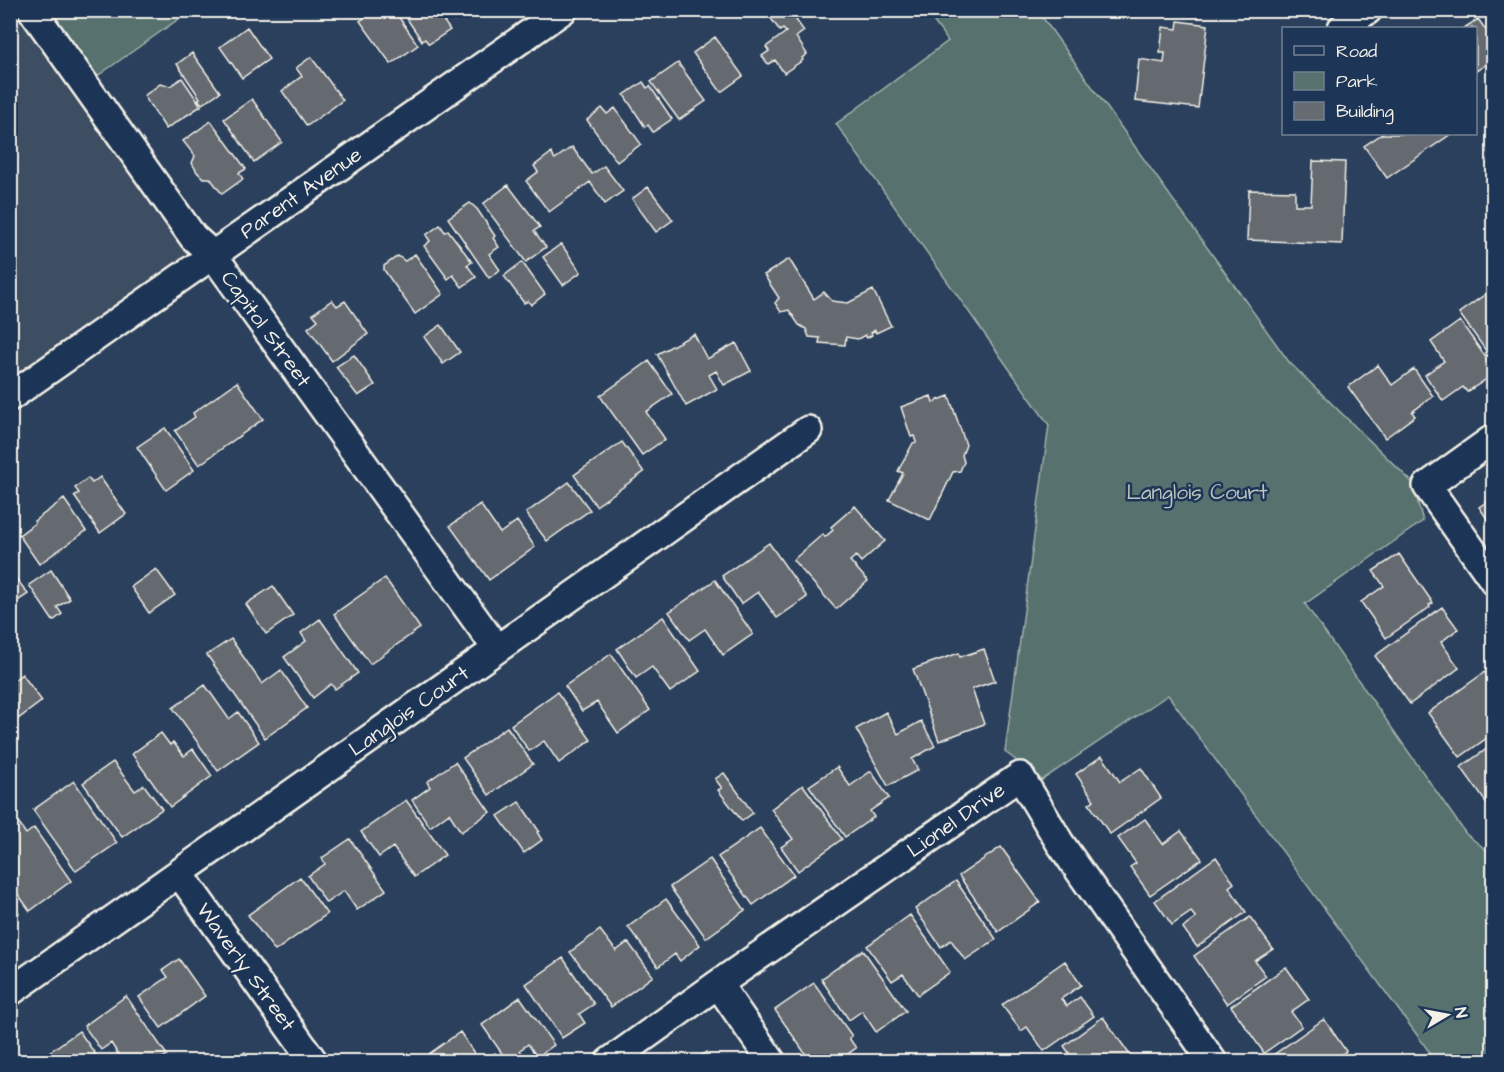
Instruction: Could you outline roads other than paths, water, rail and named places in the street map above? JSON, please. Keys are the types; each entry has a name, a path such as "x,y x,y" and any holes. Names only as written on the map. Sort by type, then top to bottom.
{"street":[{"name":"Capitol Street","path":"32,10 193,237 213,255 497,650"},
{"name":"Parent Avenue","path":"10,397 563,10"},
{"path":"1343,27 1368,10"},
{"name":"Langlois Court","path":"10,992 808,430"},
{"path":"1494,438 1426,486 1494,581"},
{"name":"Lionel Drive","path":"609,1062 1020,776 1060,843 1213,1062"},
{"name":"Waverly Street","path":"179,873 314,1062"},
{"path":"718,984 772,1062"}]}
